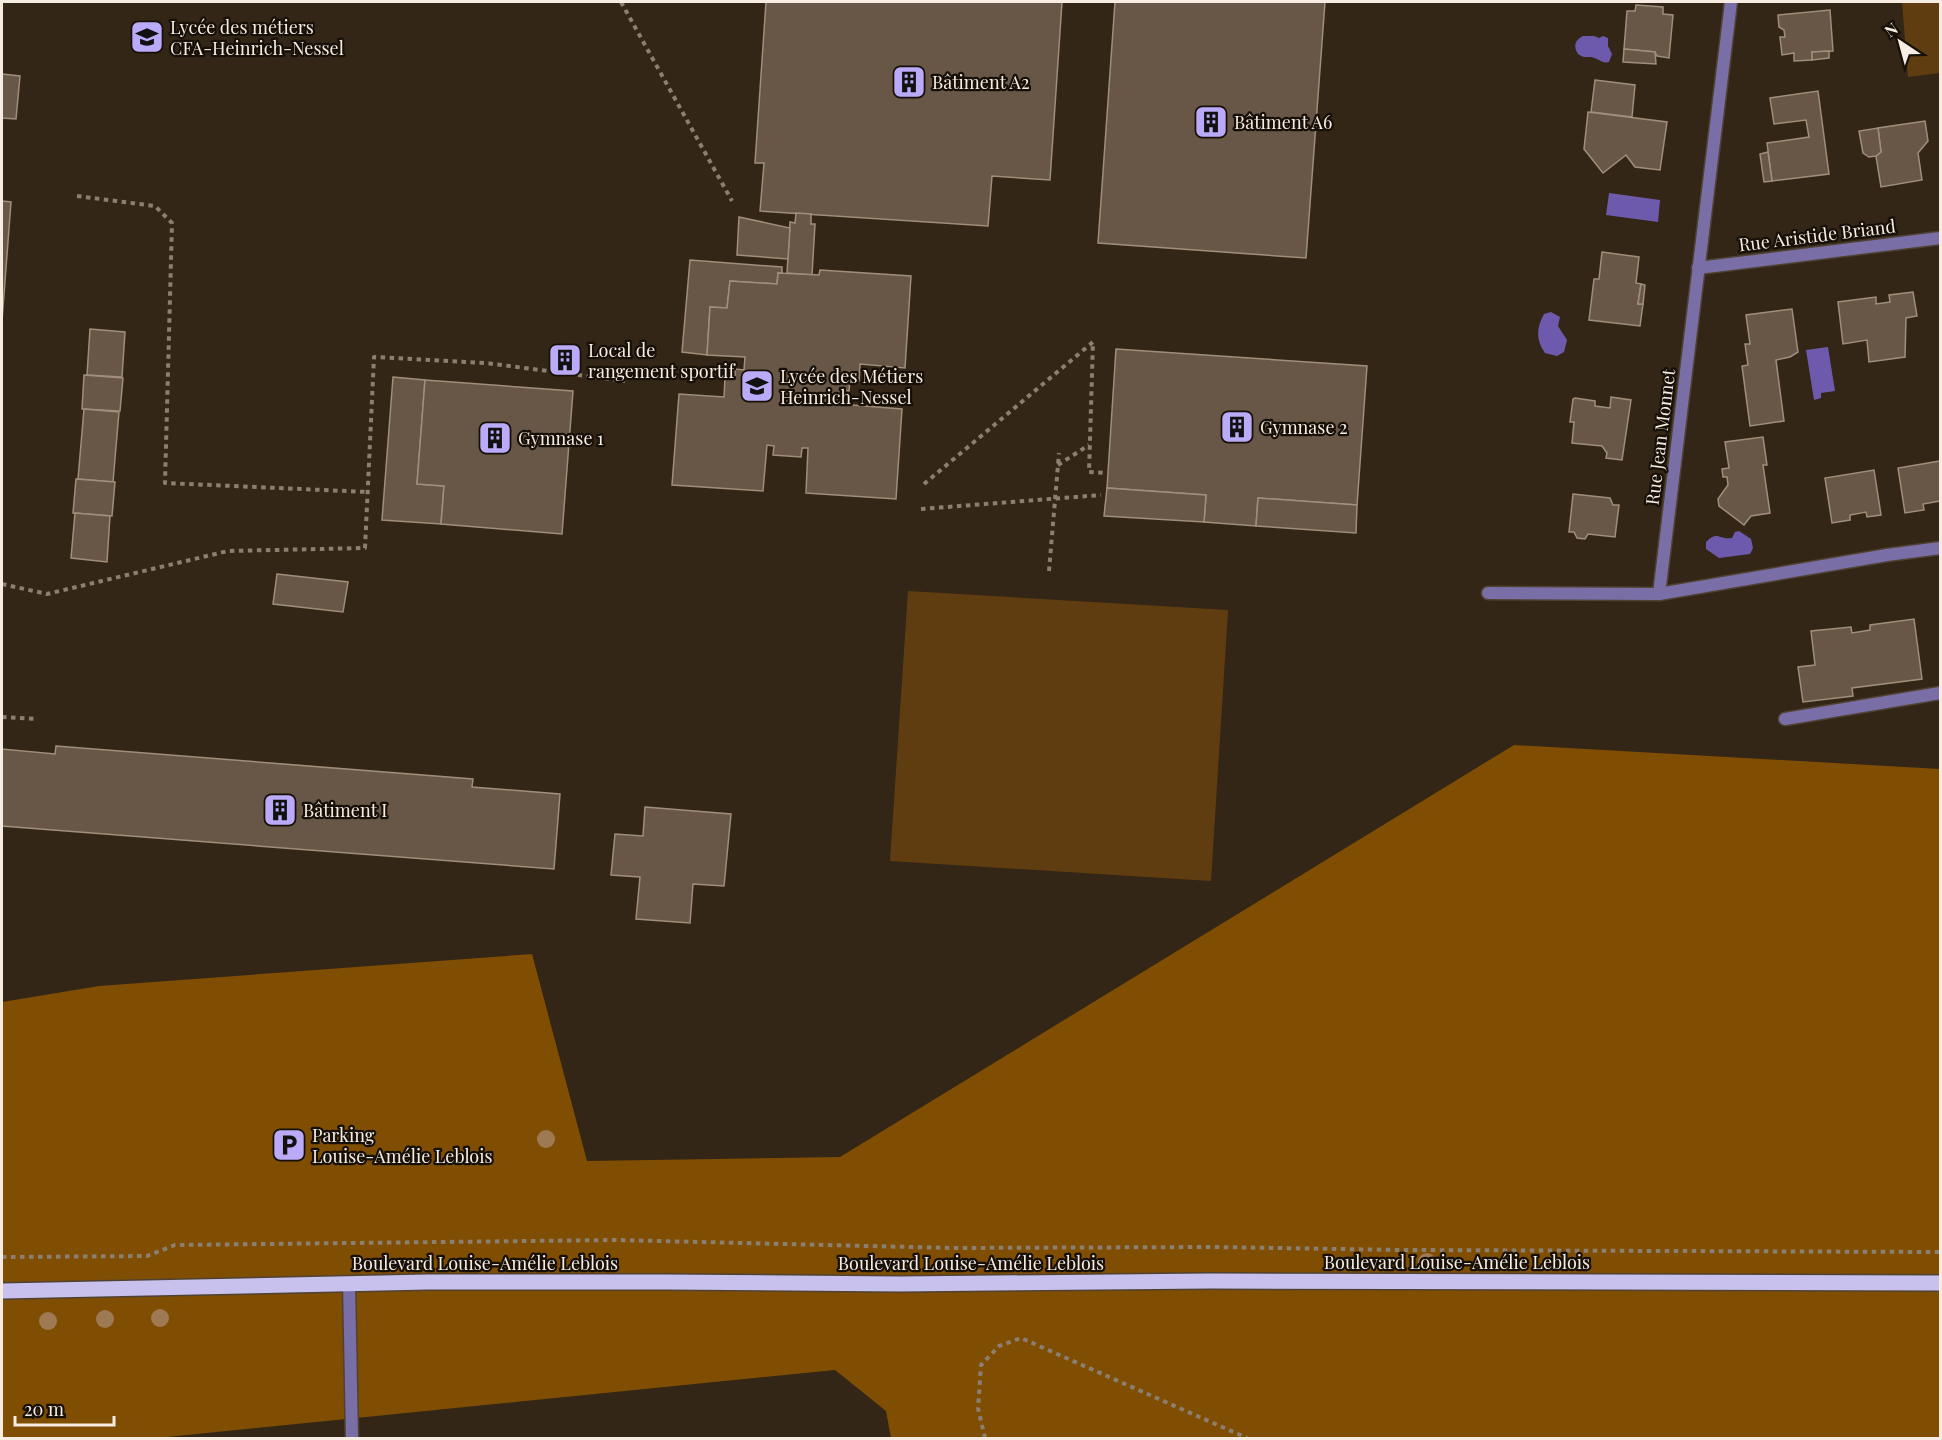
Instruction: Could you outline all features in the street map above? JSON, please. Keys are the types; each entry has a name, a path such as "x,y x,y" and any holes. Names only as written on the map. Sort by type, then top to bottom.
{"main road":[{"name":"Boulevard Louise-Amélie Leblois","path":"2,1291 350,1283 910,1284 1211,1281 1941,1283"}],"street":[{"name":"Rue Jean Monnet","path":"1659,594 1731,2"},
{"name":"Rue Aristide Briand","path":"1698,268 1941,238"},
{"path":"1488,593 1659,594 1941,548"},
{"path":"1785,719 1941,693"},
{"path":"350,1283 352,1438"}],"path":[{"path":"621,2 732,201"},
{"path":"77,196 155,206 172,223 165,483 368,492"},
{"path":"924,484 1092,342 1089,472 1105,473"},
{"path":"2,584 47,594 228,551 364,548 375,357 486,363 625,381"},
{"path":"1058,465 1090,444"},
{"path":"1049,571 1059,453"},
{"path":"921,509 1101,495"},
{"path":"2,717 38,719"},
{"path":"2,1257 147,1256 175,1245 617,1240 942,1248 1214,1247 1941,1252"},
{"path":"985,1438 978,1408 981,1365 999,1346 1021,1338 1247,1438"}],"shaded area":[{"path":"1902,2 1940,2 1940,73 1908,77"},
{"path":"1583,36 1608,38 1608,46 1612,54 1609,62 1578,54 1576,44"},
{"path":"1609,193 1660,200 1658,222 1606,215"},
{"path":"1551,312 1560,317 1558,326 1567,340 1564,352 1557,356 1545,353 1539,339 1538,329 1541,319 1544,314"},
{"path":"1828,347 1835,391 1821,393 1821,398 1814,400 1806,350"},
{"path":"1739,531 1751,539 1753,548 1750,554 1719,558 1706,549 1706,542 1713,537 1732,538 1735,532"},
{"path":"908,591 1228,610 1211,881 890,861"},
{"path":"1514,745 1940,769 1940,1438 891,1438 886,1411 835,1370 157,1438 2,1438 2,1002 99,986 532,954 587,1161 840,1157"}],"building":[{"name":"Bâtiment A2","path":"766,2 1062,2 1050,180 992,176 988,226 760,211 764,163 755,163"},
{"name":"Bâtiment A6","path":"1115,2 1325,2 1306,258 1098,243"},
{"path":"1636,5 1663,7 1663,14 1673,15 1669,58 1657,56 1655,52 1624,49 1627,11 1635,11"},
{"path":"1830,10 1833,51 1812,52 1812,60 1794,61 1794,53 1782,55 1780,37 1785,37 1784,30 1779,27 1778,15"},
{"path":"1624,49 1655,52 1656,64 1623,62"},
{"path":"1829,51 1829,58 1812,60 1812,52"},
{"path":"2,74 20,76 16,119 2,118"},
{"path":"1595,80 1635,85 1632,117 1591,112"},
{"path":"1818,91 1829,174 1772,181 1767,143 1809,137 1806,120 1774,124 1770,98"},
{"path":"1588,112 1667,122 1660,170 1635,167 1626,155 1603,173 1584,149"},
{"path":"1925,121 1928,141 1918,153 1922,180 1881,187 1876,156 1881,152 1878,128"},
{"path":"1878,128 1881,152 1869,157 1863,153 1859,131"},
{"path":"1768,152 1772,181 1764,182 1760,154"},
{"path":"2,201 11,202 2,321"},
{"path":"796,213 811,214 811,224 815,224 812,275 787,273 790,222 795,223"},
{"path":"739,217 790,228 788,259 737,255"},
{"path":"1602,252 1639,257 1636,283 1641,284 1638,304 1643,304 1640,326 1589,320 1594,279 1599,279"},
{"path":"690,260 782,267 782,273 778,273 777,284 730,281 727,308 710,307 707,355 682,352"},
{"path":"820,270 911,276 905,368 860,364 859,381 850,380 849,391 842,390 840,404 902,409 896,499 806,493 808,448 802,448 801,457 773,455 774,446 767,445 763,491 672,485 679,394 724,397 725,378 735,379 735,369 744,370 745,357 707,355 710,307 727,308 730,281 777,284 778,273 819,275"},
{"path":"1641,284 1645,285 1643,304 1638,304"},
{"path":"1913,292 1917,316 1906,318 1905,357 1869,362 1867,340 1843,344 1838,302 1876,297 1876,304 1890,302 1889,295"},
{"path":"1792,309 1798,352 1790,357 1776,360 1784,421 1750,426 1742,366 1748,365 1745,344 1750,344 1746,315"},
{"path":"90,329 125,332 122,377 87,375"},
{"name":"Gymnase 2","path":"1116,349 1367,366 1357,505 1258,498 1256,526 1204,522 1206,495 1107,488"},
{"name":"Local de rangement sportif","path":"555,353 578,355 576,368 553,366"},
{"path":"84,375 123,378 120,411 82,409"},
{"path":"393,377 425,380 417,484 444,486 441,524 382,520"},
{"name":"Gymnase 1","path":"425,380 573,391 562,534 441,524 444,486 417,484"},
{"path":"1611,397 1631,400 1622,460 1606,458 1607,453 1602,446 1572,443 1574,422 1570,422 1573,399 1595,401 1595,406 1610,408"},
{"path":"84,409 119,412 113,482 78,479"},
{"path":"1763,437 1767,465 1763,465 1770,513 1751,516 1744,525 1719,506 1718,499 1728,485 1727,477 1723,477 1722,469 1729,468 1725,442"},
{"path":"1940,461 1940,501 1923,504 1924,510 1905,513 1898,468"},
{"path":"1874,470 1881,515 1867,517 1866,512 1850,515 1850,520 1832,523 1825,478"},
{"path":"76,479 115,482 112,516 73,513"},
{"path":"1107,488 1206,495 1204,522 1104,516"},
{"path":"1573,494 1610,498 1613,505 1619,505 1615,537 1588,534 1585,539 1577,538 1574,532 1569,532"},
{"path":"1258,498 1357,505 1356,533 1256,526"},
{"path":"75,513 110,516 107,562 71,558"},
{"path":"277,574 348,582 343,612 273,604"},
{"path":"1914,619 1922,679 1852,688 1853,696 1803,702 1798,667 1815,665 1811,631 1851,627 1852,633 1870,630 1870,625"},
{"name":"Bâtiment I","path":"56,746 473,779 472,787 560,794 554,869 2,826 2,749 55,754"},
{"path":"645,807 731,814 724,886 693,884 690,923 636,919 640,877 611,875 615,834 643,836"}],"place":[{"name":"Lycée des métiers CFA-Heinrich-Nessel","path":"147,37"},
{"name":"Bâtiment A2","path":"909,82"},
{"name":"Bâtiment A6","path":"1211,122"},
{"name":"Local de rangement sportif","path":"565,360"},
{"name":"Lycée des Métiers Heinrich-Nessel","path":"757,386"},
{"name":"Gymnase 2","path":"1237,427"},
{"name":"Gymnase 1","path":"495,438"},
{"name":"Bâtiment I","path":"280,810"},
{"name":"Parking Louise-Amélie Leblois","path":"289,1145"}]}
